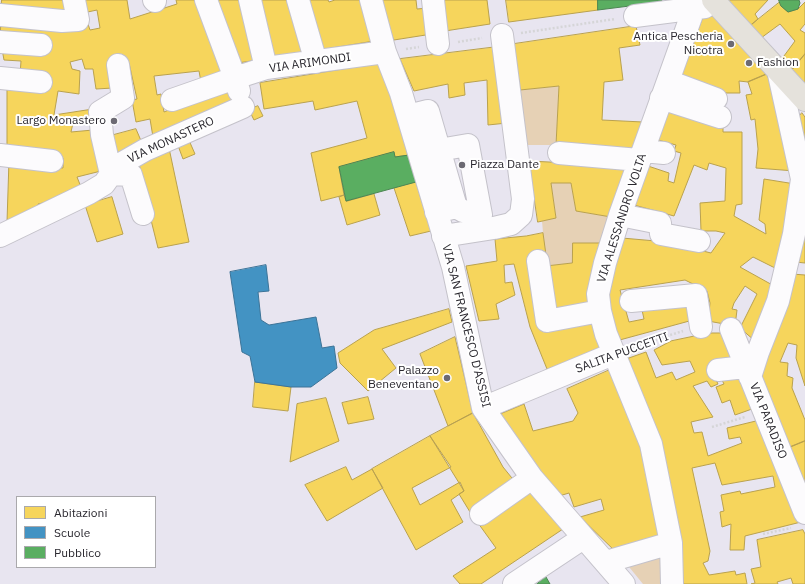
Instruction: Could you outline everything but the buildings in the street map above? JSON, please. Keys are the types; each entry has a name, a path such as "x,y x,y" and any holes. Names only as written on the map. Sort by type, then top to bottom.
{"main road":[{"path":"705,3 778,70 805,100"}],"street":[{"path":"0,15 62,21 78,20 74,0"},
{"path":"206,0 235,78 243,106"},
{"path":"243,106 255,73 261,69 250,0"},
{"path":"298,0 316,62"},
{"name":"VIA SAN FRANCESCO D'ASSISI","path":"371,0 385,52 408,116 446,210 443,236 453,267 484,408 532,478 624,584"},
{"path":"433,0 438,44"},
{"path":"635,16 705,3"},
{"name":"VIA ALESSANDRO VOLTA","path":"672,584 671,543 651,444 613,354 600,311 598,294 605,263 620,215 664,90 705,3"},
{"path":"443,236 512,224 520,215 523,199 502,35"},
{"path":"0,42 40,45"},
{"name":"VIA ARIMONDI","path":"172,100 261,69 385,52"},
{"path":"118,65 123,98 100,112 102,136 111,174 131,175 143,214"},
{"path":"751,365 778,301 794,234 802,179 778,70"},
{"path":"0,78 42,82"},
{"path":"664,90 718,108"},
{"name":"VIA MONASTERO","path":"0,236 89,193 104,184 117,166 145,150 243,106"},
{"path":"408,116 428,111 439,150 446,210 463,211 481,215 468,145 439,150"},
{"path":"559,153 641,155 664,153"},
{"path":"0,155 52,161"},
{"path":"620,215 660,223 660,234 699,240"},
{"path":"538,261 547,321 600,311"},
{"path":"630,300 696,295 698,327 707,326 731,329 751,365"},
{"name":"SALITA PUCCETTI","path":"484,408 613,354"},
{"path":"718,370 751,365"},
{"name":"VIA PARADISO","path":"751,365 764,412 802,520"},
{"path":"481,514 532,478"},
{"path":"514,584 583,538"},
{"path":"606,562 671,543"}],"path":[{"name":"SALITA PUCCETTI","path":"613,354 698,327"},
{"path":"712,427 764,412"},
{"path":"763,534 802,520"}],"shaded area":[{"path":"559,86 556,145 526,145 520,90"},
{"path":"551,183 571,183 576,211 611,217 605,243 573,243 572,263 546,266 542,221 556,218"},
{"path":"661,550 660,584 643,584 625,562"}],"place":[{"name":"Antica Pescheria Nicotra","path":"731,44"},
{"name":"Fashion","path":"749,63"},
{"name":"Largo Monastero","path":"114,121"},
{"name":"Piazza Dante","path":"462,165"},
{"name":"Palazzo Beneventano","path":"447,378"}]}
